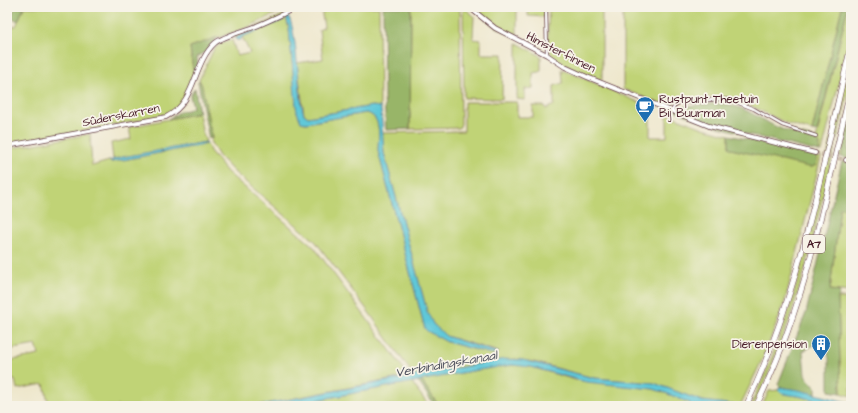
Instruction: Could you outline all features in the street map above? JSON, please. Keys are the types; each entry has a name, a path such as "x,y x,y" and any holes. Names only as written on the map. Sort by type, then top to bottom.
{"highway":[{"name":"A7","path":"746,406 773,344 794,282 851,46"},
{"name":"A7","path":"756,406 783,344 811,256 851,88"}],"street":[{"name":"Sûderskarren","path":"7,146 166,117 179,109 186,100 206,55 215,43 221,39 255,27 296,7"},
{"name":"Himsterfinnen","path":"469,7 495,28 547,55 565,67 581,75 709,126 815,153"},
{"path":"546,7 547,55"},
{"path":"672,112 675,105 679,103 719,99 731,100 754,109 782,125 816,136"},
{"path":"846,160 851,162"}],"green space":[{"path":"15,7 24,7 18,21 11,17"},
{"path":"24,7 290,7 246,28 190,47 194,77 181,103 175,110 164,116 7,145 7,27 16,26"},
{"path":"323,7 379,7 380,107 372,106 308,117 304,114 297,63 323,59 319,30 324,27 322,15"},
{"path":"383,7 411,7 410,129 386,130"},
{"path":"411,7 458,7 460,9 461,124 459,128 410,129"},
{"path":"463,7 474,16 473,39 481,40 481,54 503,54 502,99 464,98"},
{"path":"471,7 517,7 517,38 494,26"},
{"path":"528,7 545,7 545,17 528,16"},
{"path":"549,7 602,7 602,80 564,65 552,55 549,50 548,41"},
{"path":"623,7 842,7 812,131 788,124 747,104 730,98 715,97 661,104 623,89"},
{"path":"842,7 848,7 817,132 812,131"},
{"path":"848,7 851,7 851,33 822,152 819,152 820,145 816,139"},
{"path":"285,14 289,29 297,112 301,122 306,123 366,113 375,118 379,134 378,151 424,326 427,331 447,342 492,354 499,352 446,336 438,330 429,318 384,153 382,133 464,131 464,102 517,102 517,117 533,117 533,106 544,106 546,109 554,105 554,86 563,83 562,69 650,107 650,137 667,137 667,114 703,128 729,135 729,147 731,149 812,167 816,165 818,156 821,157 784,305 763,358 740,406 702,401 654,383 594,378 534,362 515,359 486,362 414,376 368,311 315,241 234,172 219,156 210,141 212,139 201,83 199,80 214,49 221,43 232,40 237,56 250,53 242,37 284,20 283,19 236,38 234,36"},
{"path":"218,37 206,52 197,57 198,68 194,77 190,47"},
{"path":"517,43 541,56 541,70 540,72 533,73 533,88 525,89 525,100 517,99"},
{"path":"851,56 851,80 807,263 781,343 761,392 752,406 750,406 771,359 783,327 798,278"},
{"path":"199,80 202,86 212,138 209,139 198,82"},
{"path":"195,88 199,113 168,119 181,111 188,110 193,107 190,96"},
{"path":"851,103 851,114 841,157 838,156"},
{"path":"724,104 741,108 778,127 814,139 820,144 819,152 719,127 675,110 679,107"},
{"path":"199,113 206,142 113,159 111,143 131,139 129,127"},
{"path":"851,114 851,136 848,150 851,150 851,159 841,157"},
{"path":"90,134 92,166 109,161 112,162 207,144 210,151 227,172 314,247 409,376 254,406 49,406 44,384 17,389 15,380 7,380 7,361 39,355 36,345 7,350 7,334 9,333 7,320 7,149"},
{"path":"729,135 818,156 816,165 808,167 731,149 729,147"},
{"path":"842,161 851,164 851,208 840,208 830,290 840,292 838,298 841,393 829,391 829,359 827,346 820,342 803,351 805,374 816,388 816,394 780,387 778,384 806,313"},
{"path":"840,207 851,208 851,292 830,290"},
{"path":"838,298 851,298 851,396 841,393"},
{"path":"520,365 575,380 653,389 690,403 691,406 439,406 421,380 502,366"},
{"path":"421,380 439,406 435,406 418,381"},
{"path":"413,382 429,406 285,406"},
{"path":"778,390 780,392 841,406 798,406 777,404 762,406 769,391"}],"water":[{"path":"287,15 293,31 304,114 308,117 372,106 380,107 381,109 384,153 427,311 433,324 446,336 498,353 492,354 447,342 425,329 378,151 379,134 375,118 366,113 306,123 301,122 296,106"},
{"path":"283,19 284,20 242,37 240,40 236,40 236,38 241,35"},
{"path":"206,142 207,144 112,162 109,161 122,157"},
{"path":"505,359 523,360 594,378 654,383 702,401 745,406 691,406 690,403 653,389 586,382 531,367 512,365 472,371 285,406 254,406"},
{"path":"780,387 799,390 851,403 851,406 841,406 783,394 778,390"}],"tunnel":[{"path":"815,153 846,160"}],"place":[{"name":"Rustpunt Theetuin Bij Buurman","path":"645,123"},
{"name":"Dierenpension","path":"821,361"}],"water label":[{"name":"Verbindingskanaal","path":"446,363"}]}
